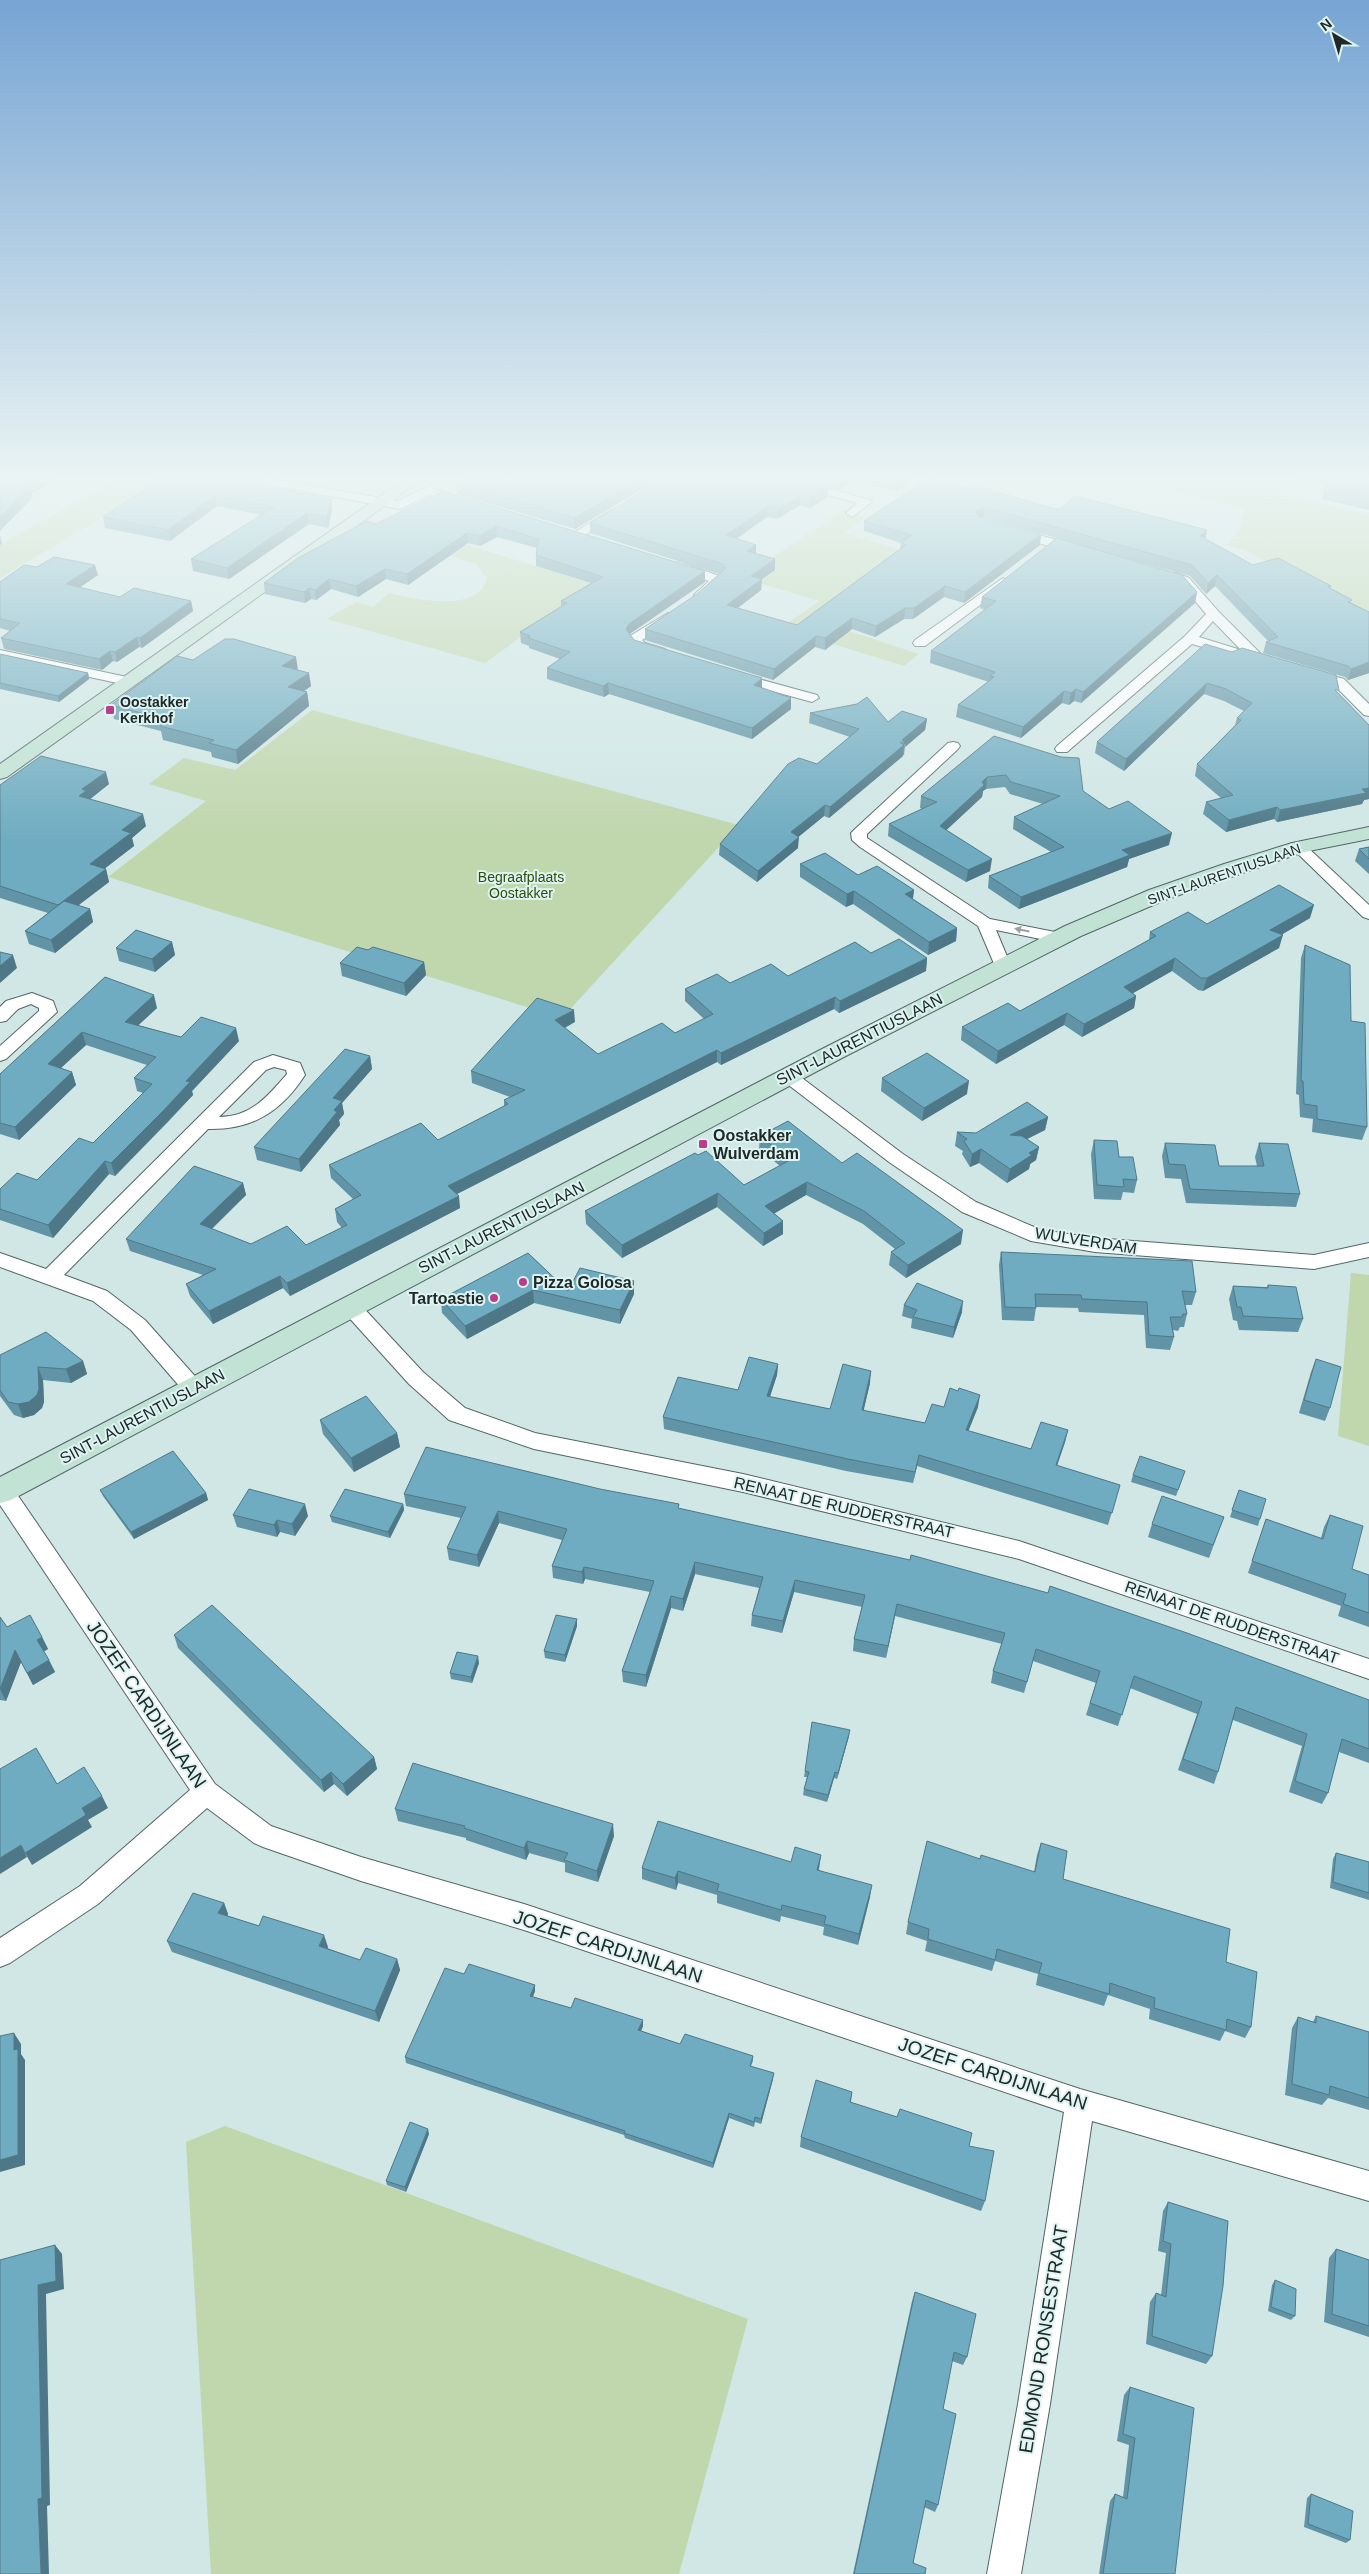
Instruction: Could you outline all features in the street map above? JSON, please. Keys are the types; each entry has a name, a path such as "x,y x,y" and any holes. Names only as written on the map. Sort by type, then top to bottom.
{"street":[{"path":"0,773 243,599"},
{"path":"920,643 980,599"},
{"path":"1200,599 1256,658"},
{"path":"673,656 640,646 635,639 676,612"},
{"path":"1062,749 1190,639 1212,614"},
{"path":"1190,639 1285,667"},
{"path":"0,654 127,681"},
{"path":"1304,672 1339,682 1369,712"},
{"path":"722,673 812,698"},
{"path":"953,746 863,827 859,833 860,840 985,923 1060,938"},
{"name":"SINT-LAURENTIUSLAAN","path":"1,1491 788,1076 1060,938 1157,895 1299,847 1369,833"},
{"path":"1299,847 1369,914"},
{"path":"985,923 1003,966"},
{"path":"0,1016 12,1005 32,998 47,1004 48,1012 0,1055"},
{"path":"50,1277 260,1066 273,1061 294,1067 296,1074 254,1118 230,1125 204,1123"},
{"name":"WULVERDAM","path":"788,1076 896,1158 968,1207 1038,1236 1096,1245 1314,1262 1369,1250"},
{"path":"0,1260 100,1296 138,1325 194,1389"},
{"name":"RENAAT DE RUDDERSTRAAT","path":"350,1306 416,1378 457,1414 534,1441 742,1482 1019,1550 1369,1669"},
{"name":"JOZEF CARDIJNLAAN","path":"1,1491 206,1792 263,1835 361,1870 524,1918 1080,2103 1369,2186"},
{"path":"0,1954 89,1895 206,1792"},
{"name":"EDMOND RONSESTRAAT","path":"1004,2574 1034,2404 1080,2103"}],"green space":[{"path":"382,599 573,599 485,663 327,619 356,602 373,607"},
{"path":"813,599 844,599 816,620 919,654 904,666 781,628 819,601"},
{"path":"1331,599 1369,599 1369,621"},
{"name":"Begraafplaats Oostakker","path":"312,710 739,825 562,1018 108,877 206,801 149,784 184,758 235,770"},
{"path":"1351,1273 1369,1275 1369,1446 1338,1436"},
{"path":"225,2126 748,2319 679,2574 211,2574 186,2142"}],"building":[{"path":"0,599 183,599 191,601 140,638 137,637 115,652 110,651 99,659 1,638 20,623 0,619"},
{"path":"564,599 665,599 629,624 626,629 634,640 762,678 754,685 791,698 752,728 608,683 603,686 547,668 570,652 528,638 530,636 520,632 567,603 561,601"},
{"path":"689,599 735,599 727,605 797,625 832,599 927,599 914,608 905,608 876,626 852,618 825,638 816,636 774,669 645,629"},
{"path":"989,599 1189,599 1083,692 1076,689 1071,693 1064,691 1023,727 958,705 994,677 990,676 995,672 931,651 996,601"},
{"path":"1241,599 1350,599 1352,600 1348,602 1369,612 1369,662 1351,669 1348,666 1266,642 1278,637"},
{"path":"225,639 234,639 296,657 282,666 309,673 288,687 307,692 236,750 209,743 214,740 160,726 168,720 111,705 177,656 193,660"},
{"path":"1205,644 1232,652 1242,648 1336,675 1339,690 1335,690 1369,725 1369,788 1362,789 1366,793 1280,810 1277,807 1229,820 1206,802 1233,795 1197,764 1241,720 1237,718 1252,703 1226,689 1207,683 1126,759 1097,742"},
{"path":"0,654 88,673 58,696 0,683"},
{"path":"867,697 888,722 902,711 927,719 902,740 906,744 900,742 904,745 830,807 825,805 791,832 799,837 758,871 720,844 788,764 799,758 817,764 859,729 810,713 857,704"},
{"path":"994,736 1061,757 1079,758 1083,791 1109,809 1128,801 1172,833 1122,850 1130,855 1021,897 989,876 1064,847 1014,817 1060,796 1011,782 1006,775 987,777 982,782 984,785 940,826 992,859 968,870 889,824 937,802 921,796"},
{"path":"41,756 106,772 82,789 86,791 79,796 143,814 122,830 131,833 90,864 106,869 58,905 0,886 0,785"},
{"path":"1369,847 1369,859 1359,849"},
{"path":"825,853 858,875 877,866 914,890 905,894 957,928 929,942 854,891 847,894 800,864"},
{"path":"1279,885 1314,905 1270,930 1283,935 1207,978 1201,978 1175,958 1124,987 1136,996 1084,1024 1067,1013 998,1051 962,1027 1008,1003 1020,1011 1156,936 1150,932 1188,912 1207,924"},
{"path":"64,901 90,909 51,940 25,931"},
{"path":"136,930 172,942 152,959 116,948"},
{"path":"899,939 927,958 840,1001 835,997 721,1053 717,1050 448,1186 459,1196 287,1283 280,1276 209,1311 186,1284 216,1269 126,1239 194,1166 243,1183 200,1224 251,1244 287,1226 306,1245 347,1225 335,1209 361,1195 329,1165 421,1123 438,1140 508,1104 504,1100 525,1090 471,1071 537,998 574,1010 555,1020 598,1054 662,1023 675,1033 713,1014 685,989 717,974 730,983 771,964 788,976 855,942 871,953"},
{"path":"1305,945 1350,965 1351,1021 1365,1023 1367,1127 1317,1119 1317,1106 1304,1104 1303,1081 1301,1081"},
{"path":"357,947 368,950 373,947 424,962 404,983 340,963"},
{"path":"0,952 13,955 0,966"},
{"path":"105,977 154,995 125,1022 181,1037 201,1017 236,1028 186,1081 190,1082 165,1109 111,1163 105,1161 48,1225 0,1209 0,1189 17,1173 37,1180 79,1138 93,1143 152,1084 134,1078 156,1057 82,1032 48,1064 72,1072 15,1127 0,1123 0,1074"},
{"path":"345,1049 370,1056 333,1098 342,1101 334,1110 337,1112 299,1159 254,1147"},
{"path":"927,1053 969,1081 924,1108 882,1078"},
{"path":"1027,1102 1048,1117 1010,1135 1022,1136 1039,1147 1029,1153 1032,1155 1010,1169 981,1149 972,1154 964,1141 967,1139 957,1132 976,1133"},
{"path":"788,1121 842,1163 857,1153 963,1230 908,1265 891,1252 905,1243 864,1211 807,1182 765,1206 783,1221 764,1233 718,1193 622,1245 585,1211 695,1153 698,1155 706,1151 744,1185 790,1160 760,1136"},
{"path":"1094,1140 1117,1141 1119,1157 1133,1157 1137,1180 1123,1179 1124,1187 1097,1185"},
{"path":"1165,1143 1215,1145 1219,1166 1264,1166 1259,1143 1288,1144 1300,1194 1190,1189 1185,1165 1169,1164"},
{"path":"1001,1252 1192,1261 1196,1292 1182,1291 1187,1314 1183,1314 1182,1317 1170,1317 1174,1337 1149,1335 1147,1302 1082,1299 1081,1295 1035,1294 1036,1308 1005,1307"},
{"path":"528,1253 568,1291 580,1268 634,1281 620,1310 533,1290 465,1326 441,1299"},
{"path":"917,1283 963,1301 954,1327 913,1317 917,1310 904,1305"},
{"path":"1268,1285 1296,1287 1303,1319 1243,1316 1241,1307 1237,1307 1233,1286 1268,1288"},
{"path":"46,1332 83,1361 66,1369 38,1367 39,1389 37,1395 29,1402 18,1404 8,1402 0,1390 0,1355"},
{"path":"749,1357 778,1364 767,1396 830,1409 843,1364 871,1371 862,1410 925,1423 932,1404 944,1407 950,1388 958,1391 959,1388 980,1395 966,1430 1031,1449 1041,1422 1068,1430 1056,1465 1120,1485 1112,1513 919,1455 915,1472 848,1459 663,1417 678,1377 738,1390"},
{"path":"1316,1359 1341,1367 1330,1408 1304,1400"},
{"path":"366,1396 397,1433 351,1458 320,1420"},
{"path":"426,1447 600,1489 679,1504 678,1508 910,1560 911,1555 1048,1593 1050,1586 1187,1633 1369,1700 1369,1749 1342,1739 1328,1793 1295,1781 1307,1734 1236,1707 1218,1772 1183,1759 1202,1702 1134,1676 1122,1715 1090,1703 1100,1671 1036,1649 1027,1682 993,1671 1005,1633 897,1604 888,1646 854,1639 865,1595 795,1580 783,1621 752,1615 763,1577 695,1562 683,1599 671,1596 646,1675 622,1671 654,1581 584,1567 582,1572 552,1566 567,1529 498,1511 477,1555 447,1548 466,1507 404,1494"},
{"path":"173,1451 206,1493 131,1532 100,1490"},
{"path":"1140,1456 1185,1471 1178,1490 1133,1475"},
{"path":"249,1489 305,1504 292,1524 277,1520 274,1525 233,1515"},
{"path":"345,1489 403,1504 388,1532 330,1516"},
{"path":"1239,1490 1266,1499 1260,1519 1232,1510"},
{"path":"1162,1496 1224,1517 1213,1545 1152,1524"},
{"path":"1330,1515 1363,1526 1352,1569 1369,1575 1369,1613 1343,1604 1346,1594 1252,1561 1266,1519 1323,1539"},
{"path":"212,1605 374,1757 343,1784 331,1772 321,1780 174,1635"},
{"path":"30,1615 42,1637 37,1640 49,1660 27,1673 15,1650 0,1689 0,1617 7,1627"},
{"path":"556,1615 577,1619 565,1655 544,1651"},
{"path":"457,1652 478,1656 471,1677 450,1673"},
{"path":"812,1722 850,1730 838,1773 835,1772 828,1795 804,1789 809,1772 805,1771"},
{"path":"36,1748 57,1784 84,1767 102,1796 82,1808 86,1815 25,1853 21,1845 0,1858 0,1769"},
{"path":"413,1763 613,1824 597,1871 564,1860 568,1853 527,1841 524,1848 464,1828 465,1826 395,1809"},
{"path":"658,1821 791,1862 795,1847 821,1855 817,1870 872,1885 859,1934 824,1924 826,1916 782,1905 781,1910 717,1891 719,1884 678,1871 675,1878 642,1868"},
{"path":"927,1841 980,1859 981,1855 1035,1872 1041,1843 1067,1851 1063,1879 1230,1929 1226,1962 1257,1972 1251,2027 1227,2019 1226,2030 1154,2008 1155,1998 1110,1983 1109,1994 1039,1973 1042,1963 997,1949 995,1960 928,1939 929,1929 908,1922"},
{"path":"1336,1853 1369,1862 1369,1893 1333,1882"},
{"path":"193,1893 224,1903 218,1913 259,1926 263,1916 324,1935 319,1946 360,1960 366,1948 397,1959 375,2011 167,1941"},
{"path":"469,1964 535,1985 530,1996 571,2008 575,1998 643,2020 638,2030 680,2044 685,2034 753,2056 750,2066 774,2073 761,2119 755,2117 754,2122 729,2113 713,2163 624,2133 625,2131 405,2057 445,1968 464,1974"},
{"path":"1316,2016 1369,2032 1369,2098 1330,2086 1329,2095 1292,2084 1298,2017 1316,2023"},
{"path":"14,2033 14,2050 18,2049 18,2155 0,2160 0,2036"},
{"path":"816,2080 852,2092 850,2102 897,2117 900,2109 972,2133 969,2146 994,2151 985,2201 801,2137"},
{"path":"410,2122 428,2129 405,2187 386,2181"},
{"path":"1168,2202 1228,2221 1223,2286 1212,2356 1152,2336 1156,2293 1166,2297 1171,2244 1163,2241"},
{"path":"55,2245 56,2281 38,2285 42,2498 38,2499 41,2574 0,2574 0,2260"},
{"path":"1336,2249 1369,2260 1369,2326 1332,2314"},
{"path":"1275,2280 1296,2289 1295,2316 1271,2307"},
{"path":"915,2292 976,2314 967,2357 954,2352 943,2409 956,2414 938,2505 926,2500 913,2563 926,2568 925,2574 854,2574"},
{"path":"1130,2387 1194,2408 1175,2574 1103,2574 1115,2494 1127,2499 1135,2438 1123,2434"},
{"path":"1311,2494 1353,2511 1350,2540 1308,2524"}],"place":[{"name":"Oostakker Kerkhof","path":"110,710"},
{"name":"Oostakker Wulverdam","path":"703,1144"},
{"name":"Pizza Golosa","path":"523,1282"},
{"name":"Tartoastie","path":"494,1298"}]}
